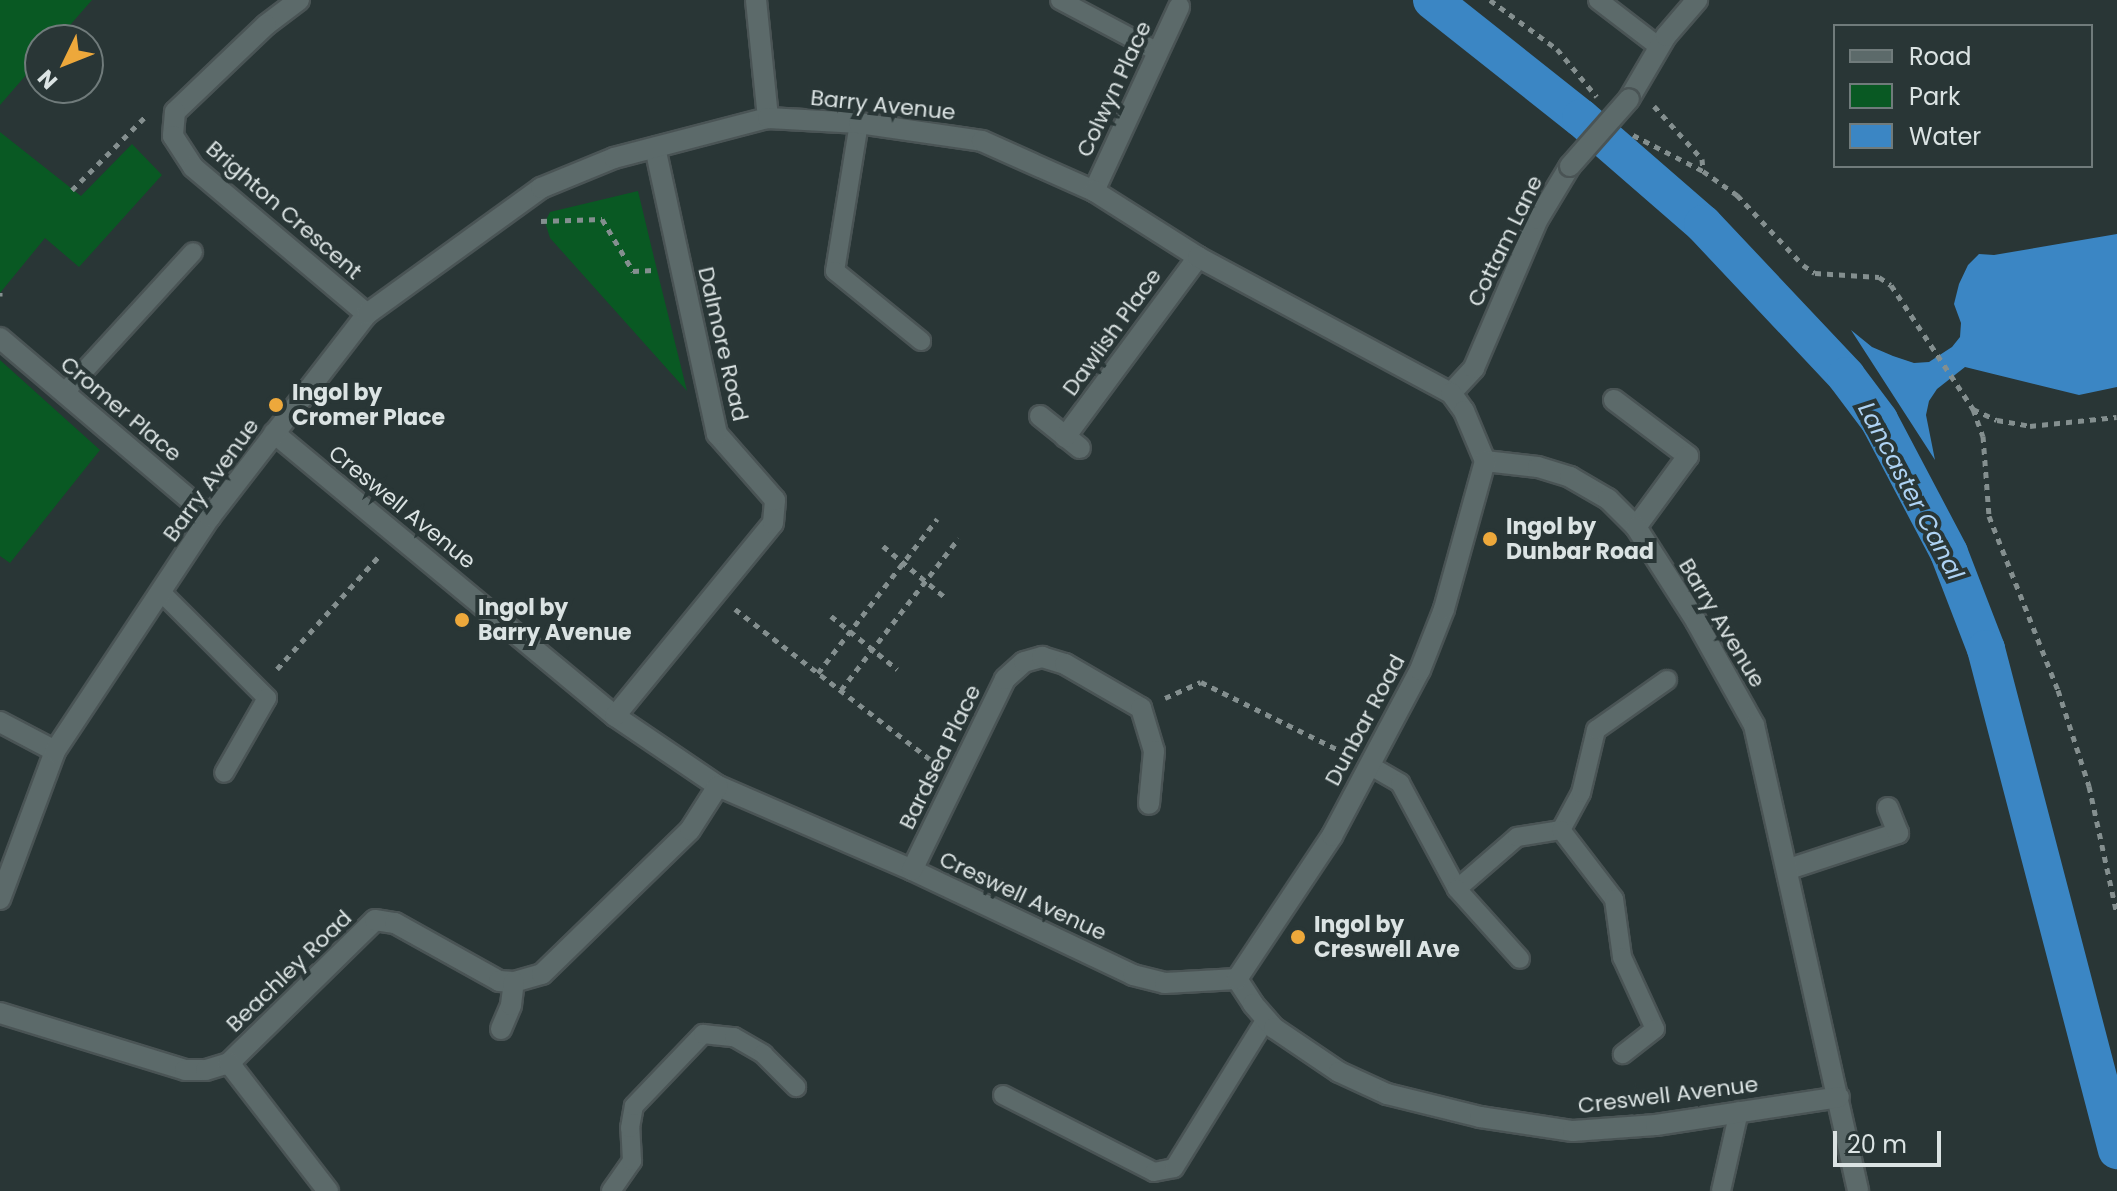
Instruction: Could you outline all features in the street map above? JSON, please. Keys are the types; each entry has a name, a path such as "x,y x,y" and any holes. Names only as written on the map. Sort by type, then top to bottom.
{"street":[{"path":"175,112 266,25 299,0"},
{"path":"756,0 768,118"},
{"name":"Cottam Lane","path":"1451,393 1474,368 1538,219 1570,166 1633,94 1659,47 1697,0"},
{"name":"Colwyn Place","path":"1094,191 1179,7"},
{"name":"Brighton Crescent","path":"175,112 173,136 193,167 367,314"},
{"name":"Barry Avenue","path":"0,899 55,751 210,517 367,314 510,208 565,177 655,148 768,118 859,123 982,141 1094,191 1198,257 1451,393"},
{"name":"Dalmore Road","path":"615,716 773,523 775,500 717,434 655,148"},
{"name":"Dawlish Place","path":"1040,416 1073,443 1198,257"},
{"name":"Cromer Place","path":"0,338 210,517"},
{"path":"1451,393 1464,411 1485,461"},
{"path":"1614,400 1688,456 1636,527"},
{"name":"Creswell Avenue","path":"274,433 615,716 718,786 912,870 1133,975 1165,983 1237,979 1266,1019 1301,1048 1339,1072 1387,1094 1480,1117 1573,1131 1656,1125 1839,1097"},
{"name":"Barry Avenue","path":"1485,461 1538,467 1570,477 1608,499 1636,527 1696,621 1754,725 1789,869 1858,1191"},
{"name":"Dunbar Road","path":"1237,979 1332,836 1420,670 1444,609 1485,461"},
{"name":"Bardsea Place","path":"912,870 1005,679 1024,662 1042,657 1065,664 1141,708"},
{"path":"1141,708 1154,751 1149,804"},
{"path":"0,722 55,751"},
{"path":"501,1029 511,1005 514,982 542,974 690,830 718,786"},
{"path":"1789,869 1898,833 1888,808"},
{"name":"Beachley Road","path":"0,1013 185,1070 206,1070 229,1063 375,920 395,923 484,975 514,982"},
{"name":"Beachley Road","path":"229,1063 328,1191"}],"lane":[{"path":"1060,0 1158,52"},
{"path":"1598,0 1659,47"},
{"path":"859,123 835,271 921,341"},
{"path":"64,393 193,252"},
{"path":"161,592 267,698 224,773"},
{"path":"1561,830 1581,793 1596,730 1667,680"},
{"path":"1369,765 1400,783 1457,889 1520,959"},
{"path":"1457,889 1517,837 1561,830"},
{"path":"1561,830 1614,899 1622,957 1655,1029 1623,1054"},
{"path":"1003,1095 1154,1172 1174,1168 1266,1019"},
{"path":"611,1191 632,1161 630,1128 634,1106 703,1034 734,1037 763,1054 796,1087"},
{"path":"1721,1191 1739,1111"}],"path":[{"path":"1490,0 1557,49 1579,71 1600,104"},
{"path":"1633,94 1702,159 1703,171"},
{"path":"72,190 143,116 175,112"},
{"path":"1620,129 1703,171 1737,195 1786,248 1815,273 1879,277 1891,285 1973,409 1983,436 1989,516 2063,703 2089,786 2117,914"},
{"path":"510,208 545,222 602,219 633,271 683,273"},
{"path":"1973,409 1997,420 2030,426 2117,417"},
{"path":"818,673 937,519"},
{"path":"260,688 397,536"},
{"path":"841,690 959,538"},
{"path":"883,546 947,599"},
{"path":"716,594 956,779"},
{"path":"831,616 897,669"},
{"path":"1141,708 1201,682 1369,765"}],"green space":[{"path":"0,0 92,0 71,24 24,24 24,77 0,105"},
{"path":"0,132 81,196 132,144 162,175 79,267 45,238 0,293"},
{"path":"638,191 687,391 550,238 545,222 550,212"},
{"path":"0,360 100,450 10,563 0,556"}],"water":[{"path":"2117,234 2117,387 2079,395 1965,367 1937,389 1929,401 1926,415 1935,460 1851,330 1872,347 1893,356 1914,363 1929,362 1952,347 1960,337 1961,323 1954,304 1968,265 1979,254 1994,255"}],"waterway":[{"name":"Lancaster Canal","path":"1432,0 1581,118 1703,224 1846,376 1879,420 1949,553 1986,649 2117,1150"}],"place":[{"name":"Ingol by Cromer Place","path":"276,405"},
{"name":"Ingol by Dunbar Road","path":"1490,539"},
{"name":"Ingol by Barry Avenue","path":"462,620"},
{"name":"Ingol by Creswell Ave","path":"1298,937"}]}
